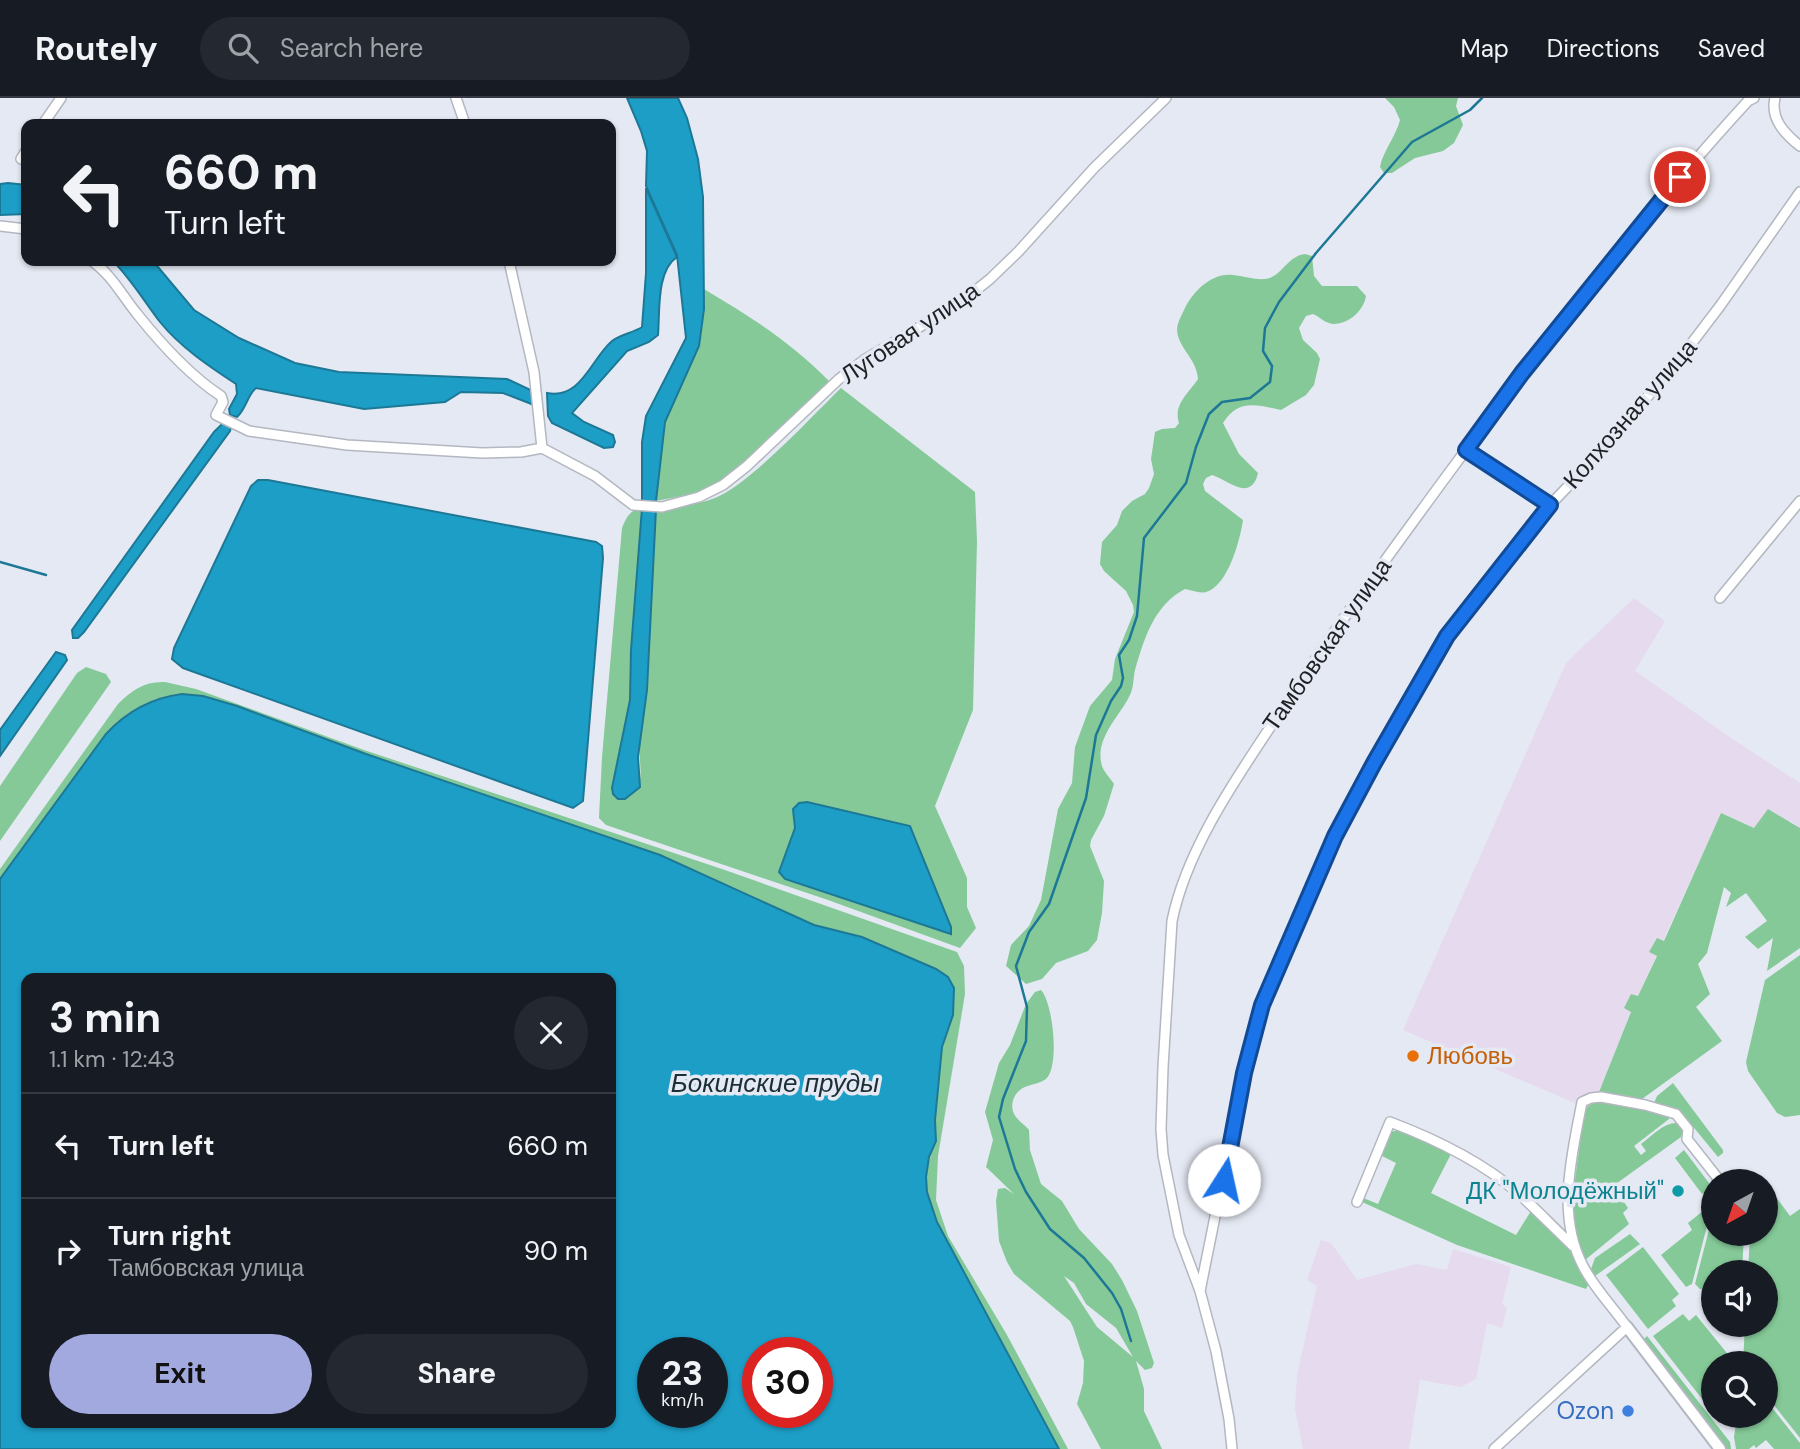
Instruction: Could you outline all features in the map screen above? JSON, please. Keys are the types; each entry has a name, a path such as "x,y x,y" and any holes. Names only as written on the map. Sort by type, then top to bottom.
{"street":[{"path":"46,119 61,98"},
{"path":"456,98 463,119"},
{"name":"Луговая улица","path":"542,448 595,476 633,505 662,507 699,497 723,485 839,379 864,360 960,303 990,279 1094,168 1166,98"},
{"name":"Тамбовская улица","path":"1232,1449 1216,1351 1200,1291 1179,1235 1161,1129 1172,921 1178,891 1196,849 1296,688 1342,620 1522,373 1664,195 1754,98"},
{"path":"1775,98 1773,106 1780,127 1800,146"},
{"name":"Колхозная улица","path":"1200,1291 1252,1040 1262,1005 1335,836 1374,763 1447,636 1550,505 1602,451 1685,352 1800,192"},
{"path":"0,226 21,228"},
{"path":"97,266 115,284 160,342 187,369 221,396 223,402 216,415 249,431 347,445 482,453 521,452 542,448 534,372 510,266"},
{"path":"1466,450 1550,505"},
{"path":"1720,598 1800,501"},
{"path":"1711,1169 1687,1139 1688,1129 1676,1114 1601,1097 1581,1102 1568,1203 1569,1229 1574,1248 1584,1269 1720,1449"},
{"path":"1357,1202 1390,1122 1436,1141 1501,1180 1574,1248"},
{"path":"1494,1449 1627,1327"}],"shaded area":[{"path":"1634,598 1665,621 1635,671 1800,783 1800,828 1791,821 1755,828 1721,813 1631,1011 1599,1092 1582,1106 1403,1030 1566,663"},
{"path":"1321,1240 1331,1243 1357,1280 1416,1264 1447,1270 1453,1249 1511,1267 1502,1304 1507,1308 1502,1328 1487,1323 1476,1379 1461,1387 1420,1380 1409,1449 1303,1449 1295,1409 1297,1375 1317,1286 1307,1280"}],"green space":[{"path":"1385,98 1458,98 1456,106 1463,125 1454,143 1443,151 1415,158 1392,173 1384,173 1380,167 1400,120 1394,107"},
{"path":"1305,254 1312,256 1314,276 1322,286 1357,286 1366,296 1365,301 1355,315 1345,322 1334,324 1313,314 1306,316 1299,328 1303,340 1320,359 1314,385 1306,395 1281,410 1256,405 1242,407 1229,415 1223,423 1239,454 1258,473 1255,482 1245,488 1212,475 1206,478 1203,484 1205,491 1243,520 1236,550 1227,572 1214,588 1206,592 1185,589 1158,613 1142,647 1131,694 1104,738 1100,756 1102,766 1114,784 1104,816 1090,846 1104,881 1097,940 1088,951 1056,963 1042,979 1026,984 1006,966 1011,945 1029,926 1041,900 1058,809 1072,783 1075,747 1090,706 1112,680 1115,659 1134,612 1126,591 1100,564 1102,542 1117,525 1122,511 1149,488 1154,474 1151,459 1155,432 1175,428 1179,423 1180,404 1198,379 1195,367 1178,336 1178,323 1192,297 1210,280 1225,275 1261,279 1271,277 1294,258"},
{"path":"704,289 771,332 832,384 723,482 698,493 656,501 665,422 704,309"},
{"path":"841,388 975,492 977,541 973,710 935,806 967,878 967,907 976,928 960,948 606,825 599,818 622,528 625,521 631,512 642,508 631,650 630,700 612,788 618,799 633,794 640,776 656,509 701,502 730,490 763,464","holes":["807,802 910,826 951,934 785,879 780,872 795,828 794,816 799,803"]},
{"path":"86,667 106,674 111,682 0,841 0,786 77,673"},
{"path":"165,682 196,689 364,750 722,869 957,952 964,966 965,994 938,1156 936,1200 948,1236 1007,1335 1068,1449 1059,1449 937,1222 927,1192 927,1167 936,1140 935,1120 942,1047 953,1014 862,937 814,925 660,855 203,696 182,694 156,699 117,722 0,878 0,869 118,704 139,687"},
{"path":"1768,809 1800,828 1800,948 1767,971 1773,938 1758,949 1745,937 1767,921 1746,893 1726,907 1731,893 1724,887 1707,953 1698,964 1710,994 1696,1007 1722,1041 1642,1099 1599,1092 1631,1012 1624,1008 1631,994 1638,996 1657,956 1649,952 1657,938 1664,941 1721,813 1754,828"},
{"path":"1800,955 1800,1115 1785,1117 1777,1113 1748,1071 1746,1062 1765,980"},
{"path":"1041,990 1049,1008 1053,1061 1046,1079 1021,1089 1016,1094 1013,1102 1014,1114 1029,1130 1030,1150 1041,1184 1062,1201 1079,1229 1112,1264 1137,1311 1154,1363 1152,1368 1145,1370 1136,1361 1144,1389 1144,1411 1162,1449 1101,1449 1077,1404 1083,1383 1084,1361 1073,1327 1070,1321 1014,1274 999,1241 996,1201 998,1189 1005,1188 1014,1194 986,1167 993,1140 985,1112 999,1063 1010,1045 1026,1004 1035,992","holes":["1064,1276 1074,1283 1086,1304 1116,1328 1133,1357 1097,1327"]},
{"path":"1673,1083 1723,1150 1718,1157 1681,1112 1654,1103 1657,1096"},
{"path":"1597,1101 1669,1116 1669,1119 1634,1146 1641,1155 1646,1151 1641,1144 1663,1127 1678,1123 1683,1132 1681,1137 1613,1186 1628,1208 1623,1213 1629,1224 1585,1260 1573,1227 1572,1202 1584,1112"},
{"path":"1399,1130 1426,1140 1451,1154 1431,1193 1516,1235 1531,1211 1569,1249 1589,1283 1586,1289 1457,1245 1362,1202 1361,1197 1378,1204 1396,1163 1380,1155 1390,1132"},
{"path":"1684,1150 1701,1172 1701,1193 1675,1158"},
{"path":"1778,1200 1790,1216 1800,1209 1800,1438 1778,1410 1778,1351 1744,1351 1744,1337 1778,1337 1778,1260 1749,1260 1749,1246 1778,1246"},
{"path":"1701,1213 1702,1246 1692,1284 1686,1287 1661,1255 1692,1230 1688,1223"},
{"path":"1630,1234 1640,1244 1595,1276 1591,1269 1595,1258"},
{"path":"1705,1246 1743,1246 1743,1260 1701,1260"},
{"path":"1643,1247 1679,1294 1672,1300 1676,1306 1648,1329 1606,1275"},
{"path":"1701,1261 1701,1289 1695,1284"},
{"path":"1683,1314 1689,1321 1696,1315 1701,1321 1701,1337 1714,1337 1725,1351 1701,1351 1701,1398 1653,1336"},
{"path":"1647,1336 1701,1405 1701,1418 1644,1343"},
{"path":"1778,1415 1800,1443 1800,1449 1774,1449 1766,1440 1756,1448 1754,1445 1749,1449 1736,1449 1735,1428 1778,1428"},
{"path":"1709,1428 1719,1428 1730,1442 1731,1449 1725,1449"}],"water":[{"path":"627,98 678,98 687,118 698,159 703,197 704,309 699,346 665,422 656,501 642,502 642,442 646,416 686,338 677,255 646,186 647,151"},
{"path":"0,184 21,184 21,214 0,215"},
{"path":"646,188 677,257 670,263 662,282 658,335 627,351 572,413 584,422 613,435 613,447 604,448 552,423 548,416 547,393 559,394 569,390 612,341 642,327 646,273"},
{"path":"118,266 157,266 194,310 239,338 295,363 339,372 507,379 535,392 534,405 503,393 461,392 445,402 364,409 256,388 237,417 230,415 229,409 237,394 236,384 177,340 160,322"},
{"path":"225,423 231,427 230,431 84,632 78,638 73,638 72,630 214,432"},
{"path":"258,480 596,542 602,546 583,801 573,808 183,668 172,659 174,648 251,486"},
{"path":"642,508 656,509 647,690 638,757 640,787 625,799 618,799 612,788 630,700 631,650"},
{"path":"56,652 65,655 67,660 0,756 0,730"},
{"name":"Бокинские пруды","path":"182,694 203,696 237,706 366,754 660,855 814,925 862,937 936,969 948,977 954,988 953,1015 942,1047 935,1120 936,1141 929,1157 927,1192 937,1222 1059,1449 0,1449 0,879 106,734 140,707"},
{"path":"807,802 910,826 951,927 951,934 785,879 779,872 795,828 793,809 799,803"}],"waterway":[{"path":"1131,1341 1121,1309 1112,1293 1084,1258 1050,1229 1026,1192 1015,1169 999,1117 1003,1099 1026,1041 1027,1007 1016,966 1029,932 1049,904 1086,798 1096,735 1121,686 1123,678 1119,655 1129,640 1137,616 1144,538 1186,483 1209,414 1222,402 1250,398 1270,382 1272,366 1263,351 1265,328 1279,302 1316,253 1412,142 1470,110 1482,98"},
{"path":"0,562 46,575"}],"place":[{"name":"Любовь","path":"1413,1056"},
{"name":"ДК \"Молодёжный\"","path":"1678,1191"},
{"name":"Ozon","path":"1628,1411"}],"route":[{"path":"1224,1180 1244,1073 1262,1005 1335,836 1447,636 1550,505 1466,450 1522,373 1680,177"}]}
